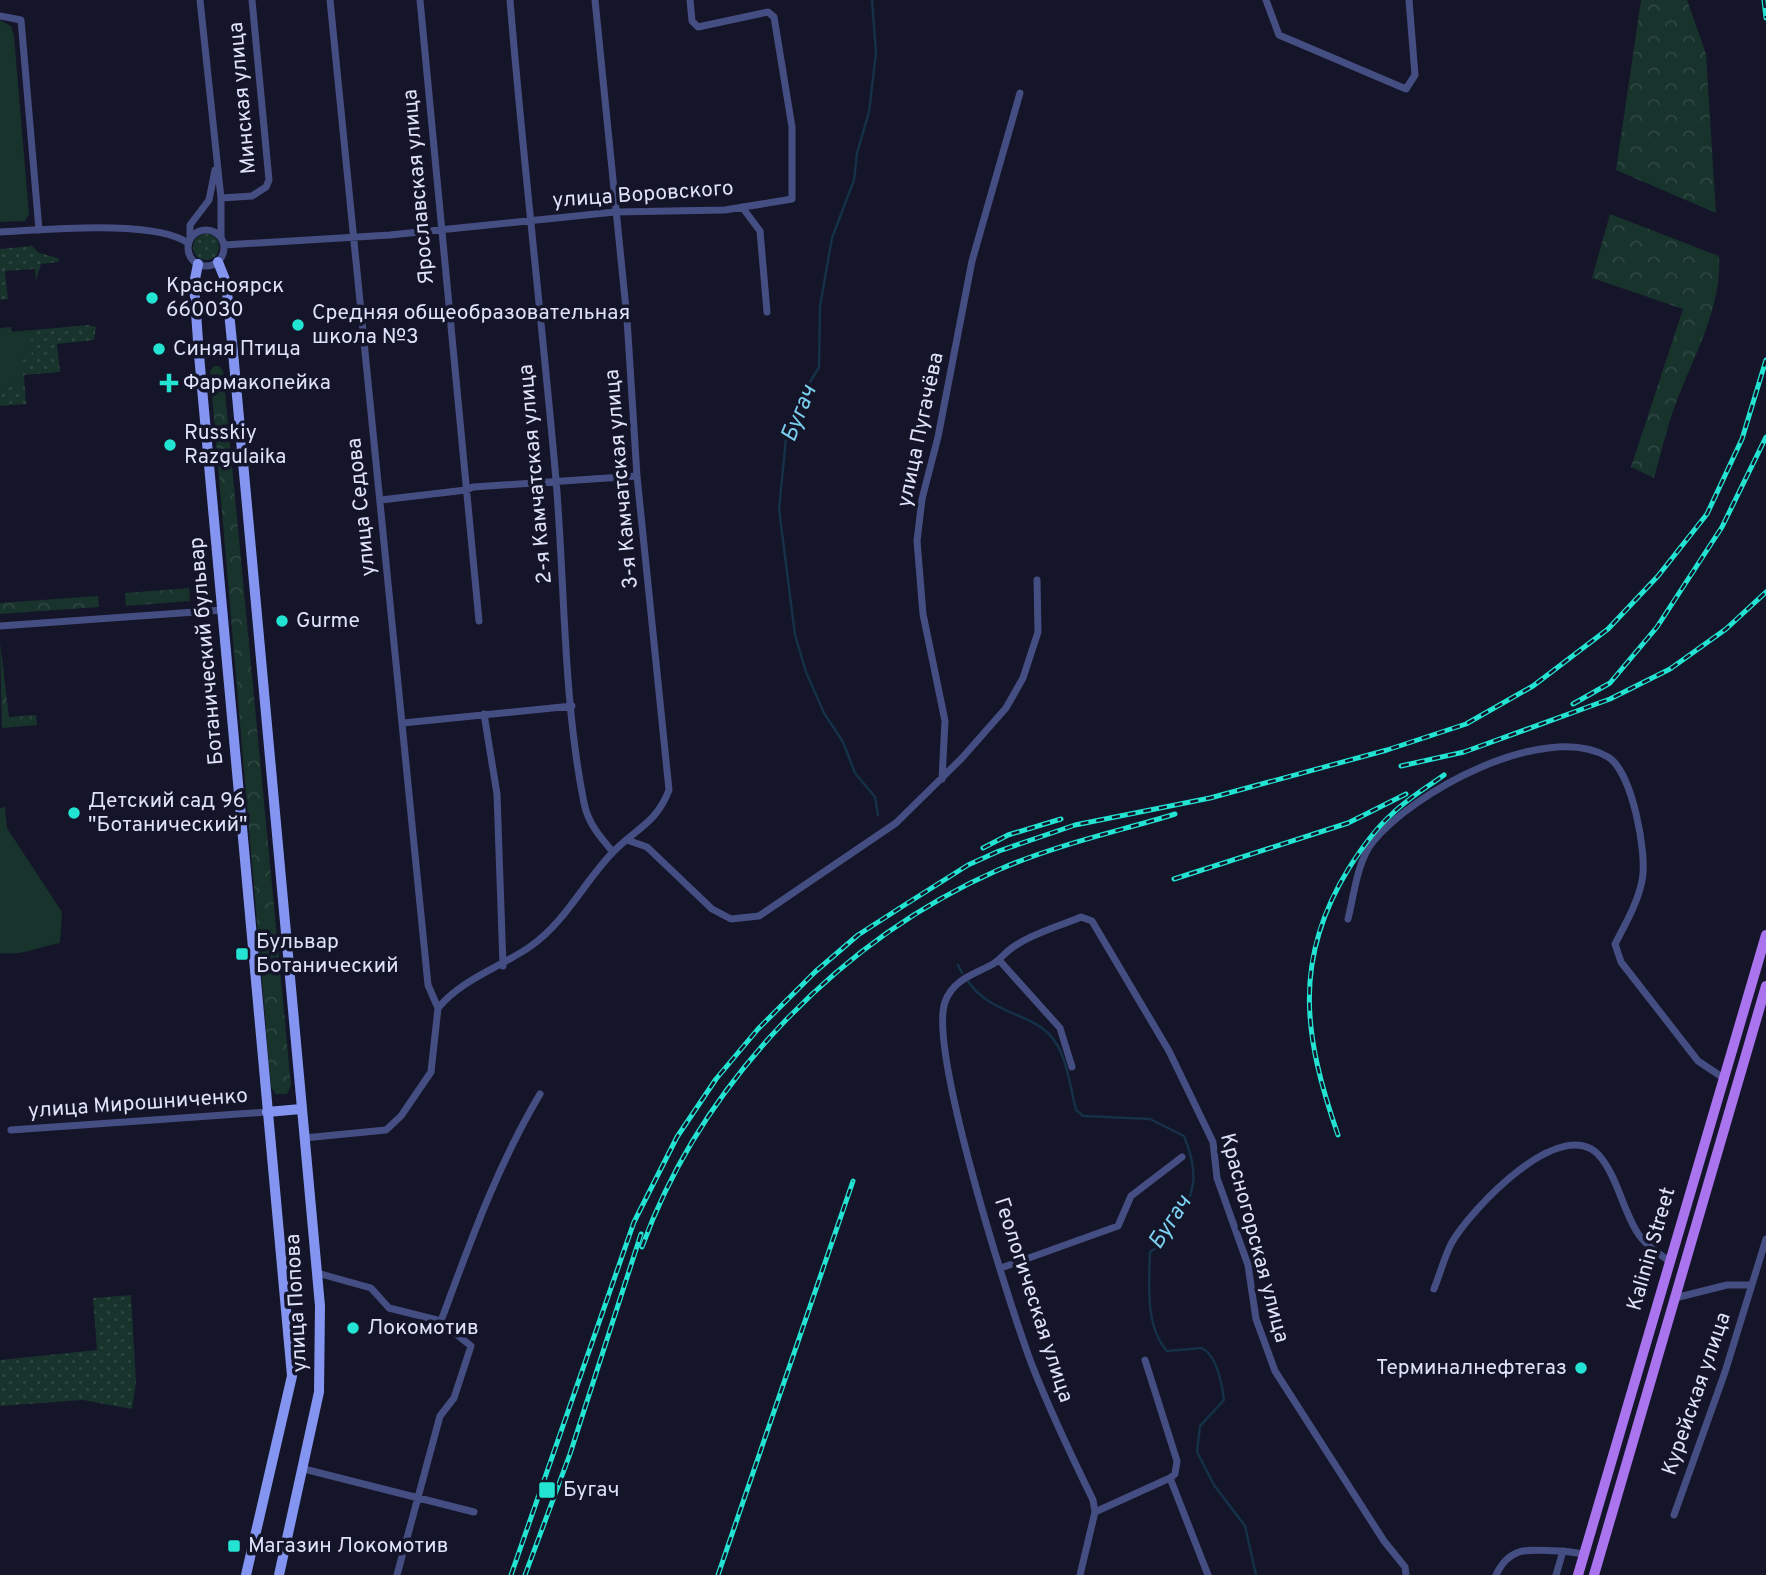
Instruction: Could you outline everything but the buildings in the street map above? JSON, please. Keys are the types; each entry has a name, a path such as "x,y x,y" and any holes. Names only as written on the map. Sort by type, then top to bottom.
{"main road":[{"name":"Kalinin Street","path":"1578,1575 1722,1077 1766,935"},
{"name":"Kalinin Street","path":"1594,1575 1766,986"},
{"path":"1627,1406 1642,1411"},
{"path":"1611,1462 1626,1467"}],"street":[{"path":"200,0 221,198 223,241 223,255 218,262 210,266 198,264 189,256 190,225 209,200 217,161"},
{"name":"Минская улица","path":"221,198 252,196 266,187 269,180 252,0"},
{"name":"улица Седова","path":"330,0 428,985 438,1008"},
{"name":"Ярославская улица","path":"420,0 479,621"},
{"name":"2-я Камчатская улица","path":"510,0 528,220 556,479 572,706 588,818 613,852"},
{"name":"3-я Камчатская улица","path":"595,0 627,319 637,476 669,789 649,824 627,840"},
{"name":"улица Воровского","path":"223,241 354,236 615,212 787,202 793,194 792,127 774,17 768,12 698,27 692,21 690,0"},
{"path":"1266,0 1279,35 1406,89 1415,75 1409,0"},
{"path":"0,16 22,20 39,230"},
{"name":"улица Пугачёва","path":"942,779 945,722 923,614 917,541 922,499 939,437 972,261 1020,93"},
{"path":"742,206 760,231 767,312"},
{"path":"189,241 204,229 214,231 223,241"},
{"path":"0,232 135,230 178,236 189,241"},
{"path":"218,262 226,282 233,352 301,1110 267,1112"},
{"name":"Ботанический бульвар","path":"198,264 194,284 199,355 267,1112"},
{"path":"199,355 233,352"},
{"path":"381,500 466,490 473,486 637,476"},
{"path":"304,1138 386,1130 401,1116 431,1072 435,1058 438,1008 463,986 503,966 535,943 565,913 613,852 627,840 647,847 712,909 730,919 759,916 896,823 942,779 1006,708 1024,678 1038,632 1037,580"},
{"path":"0,626 223,610"},
{"path":"403,723 572,706"},
{"path":"484,714 497,794 503,966"},
{"path":"1348,919 1362,866 1371,845 1425,796 1479,767 1516,753 1562,749 1596,751 1617,765 1630,792 1642,846 1643,878 1634,908 1615,944 1621,962 1698,1061 1722,1077"},
{"name":"Красногорская улица","path":"941,1030 945,1002 954,986 973,972 999,960 1026,939 1081,917 1092,921 1169,1051 1213,1142 1217,1178 1248,1265 1256,1319 1275,1371 1384,1541 1405,1567 1406,1575"},
{"path":"999,960 1060,1028 1072,1067"},
{"name":"Геологическая улица","path":"941,1030 947,1069 1001,1268 1031,1363 1093,1500 1095,1512"},
{"path":"397,1575 440,1416 454,1398 471,1346 456,1334 440,1329 441,1321 483,1208 512,1142 540,1094"},
{"name":"улица Попова","path":"279,1575 304,1469 320,1382 321,1339 317,1273 301,1110"},
{"name":"улица Попова","path":"246,1575 292,1376 267,1112"},
{"name":"улица Мирошниченко","path":"10,1130 267,1112"},
{"path":"1434,1289 1452,1243 1480,1206 1525,1163 1573,1145 1591,1149 1602,1159 1638,1234 1669,1261"},
{"path":"1001,1268 1118,1226 1131,1196 1182,1157"},
{"name":"Курейская улица","path":"1674,1515 1725,1372 1766,1239"},
{"path":"317,1273 371,1289 388,1308 441,1321"},
{"name":"Курейская улица","path":"1675,1298 1727,1285 1751,1285"},
{"path":"1080,1575 1095,1512 1175,1474 1177,1461 1145,1360"},
{"path":"304,1469 474,1512"},
{"path":"1170,1478 1208,1575"},
{"path":"1496,1575 1503,1560 1514,1553 1563,1551 1584,1554"},
{"path":"1556,1575 1563,1551"}],"green space":[{"path":"1641,0 1687,0 1706,54 1716,213 1616,170"},
{"path":"0,20 11,26 14,36 29,214 25,221 0,222"},
{"path":"1610,214 1719,256 1717,292 1712,310 1675,405 1654,478 1631,467 1683,309 1592,278"},
{"path":"206,234 215,238 219,247 215,256 206,260 197,256 193,247 197,238"},
{"path":"32,246 39,253 58,258 59,262 41,264 36,280 35,269 5,271 8,299 0,300 0,249"},
{"path":"88,325 96,327 94,340 57,344 60,372 24,375 26,404 0,406 0,328 11,327 12,332"},
{"path":"31,330 32,359 19,360 21,383 0,385 0,333"},
{"path":"214,366 219,366 223,371 291,1085 287,1094 276,1094 271,1087 210,371"},
{"path":"189,588 190,601 126,606 125,593"},
{"path":"98,596 99,607 0,614 0,603"},
{"path":"0,642 9,717 36,715 37,725 2,728"},
{"path":"5,807 7,828 62,912 60,943 8,954 0,953 0,808"},
{"path":"131,1295 136,1382 132,1409 83,1400 0,1406 0,1360 97,1350 93,1298"}],"waterway":[{"name":"Бугач","path":"872,0 876,53 869,112 857,153 854,180 832,238 820,306 819,367 803,394 786,438 779,509 795,635 806,672 824,713 843,742 855,773 875,797 878,815"},
{"path":"958,965 962,973"},
{"name":"Бугач","path":"968,981 986,1000 1030,1021 1055,1041 1064,1060 1076,1110 1083,1116 1150,1119 1184,1136 1192,1160 1193,1182 1188,1202 1176,1224 1150,1252 1149,1291 1152,1317 1155,1330 1167,1351 1202,1348 1215,1364 1224,1400 1200,1426 1197,1452 1214,1485 1245,1526 1256,1575"}],"railway":[{"path":"1764,0 1766,18"},
{"path":"511,1575 634,1222 677,1137 716,1079 758,1029 815,972 858,935 968,865 999,851 1075,825 1210,798 1387,750 1466,724 1533,686 1608,629 1658,576 1707,514 1742,439 1766,360"},
{"path":"1573,704 1610,683 1657,627 1722,527 1766,437"},
{"path":"1401,766 1464,752 1610,699 1670,669 1726,629 1766,592"},
{"path":"1338,1135 1317,1065 1312,1032 1309,999 1318,935 1349,868 1380,826 1410,798 1444,775"},
{"path":"1174,879 1348,823 1406,794"},
{"path":"642,1247 668,1187 700,1129 739,1075 782,1024 831,977 884,936 939,900 998,870 1063,846 1175,814"},
{"path":"983,848 1008,835 1061,819"},
{"path":"718,1575 853,1181"},
{"path":"525,1575 570,1454 641,1234"}],"place":[{"name":"Красноярск 660030","path":"152,298"},
{"name":"Средняя общеобразовательная школа №3","path":"298,325"},
{"name":"Синяя Птица","path":"159,349"},
{"name":"Фармакопейка","path":"169,383"},
{"name":"Russkiy Razgulaika","path":"170,445"},
{"name":"Gurme","path":"282,621"},
{"name":"Детский сад 96 \"Ботанический\"","path":"74,813"},
{"name":"Бульвар Ботанический","path":"242,954"},
{"name":"Локомотив","path":"353,1328"},
{"name":"Терминалнефтегаз","path":"1581,1368"},
{"name":"Бугач","path":"547,1490"},
{"name":"Магазин Локомотив","path":"234,1546"}]}
